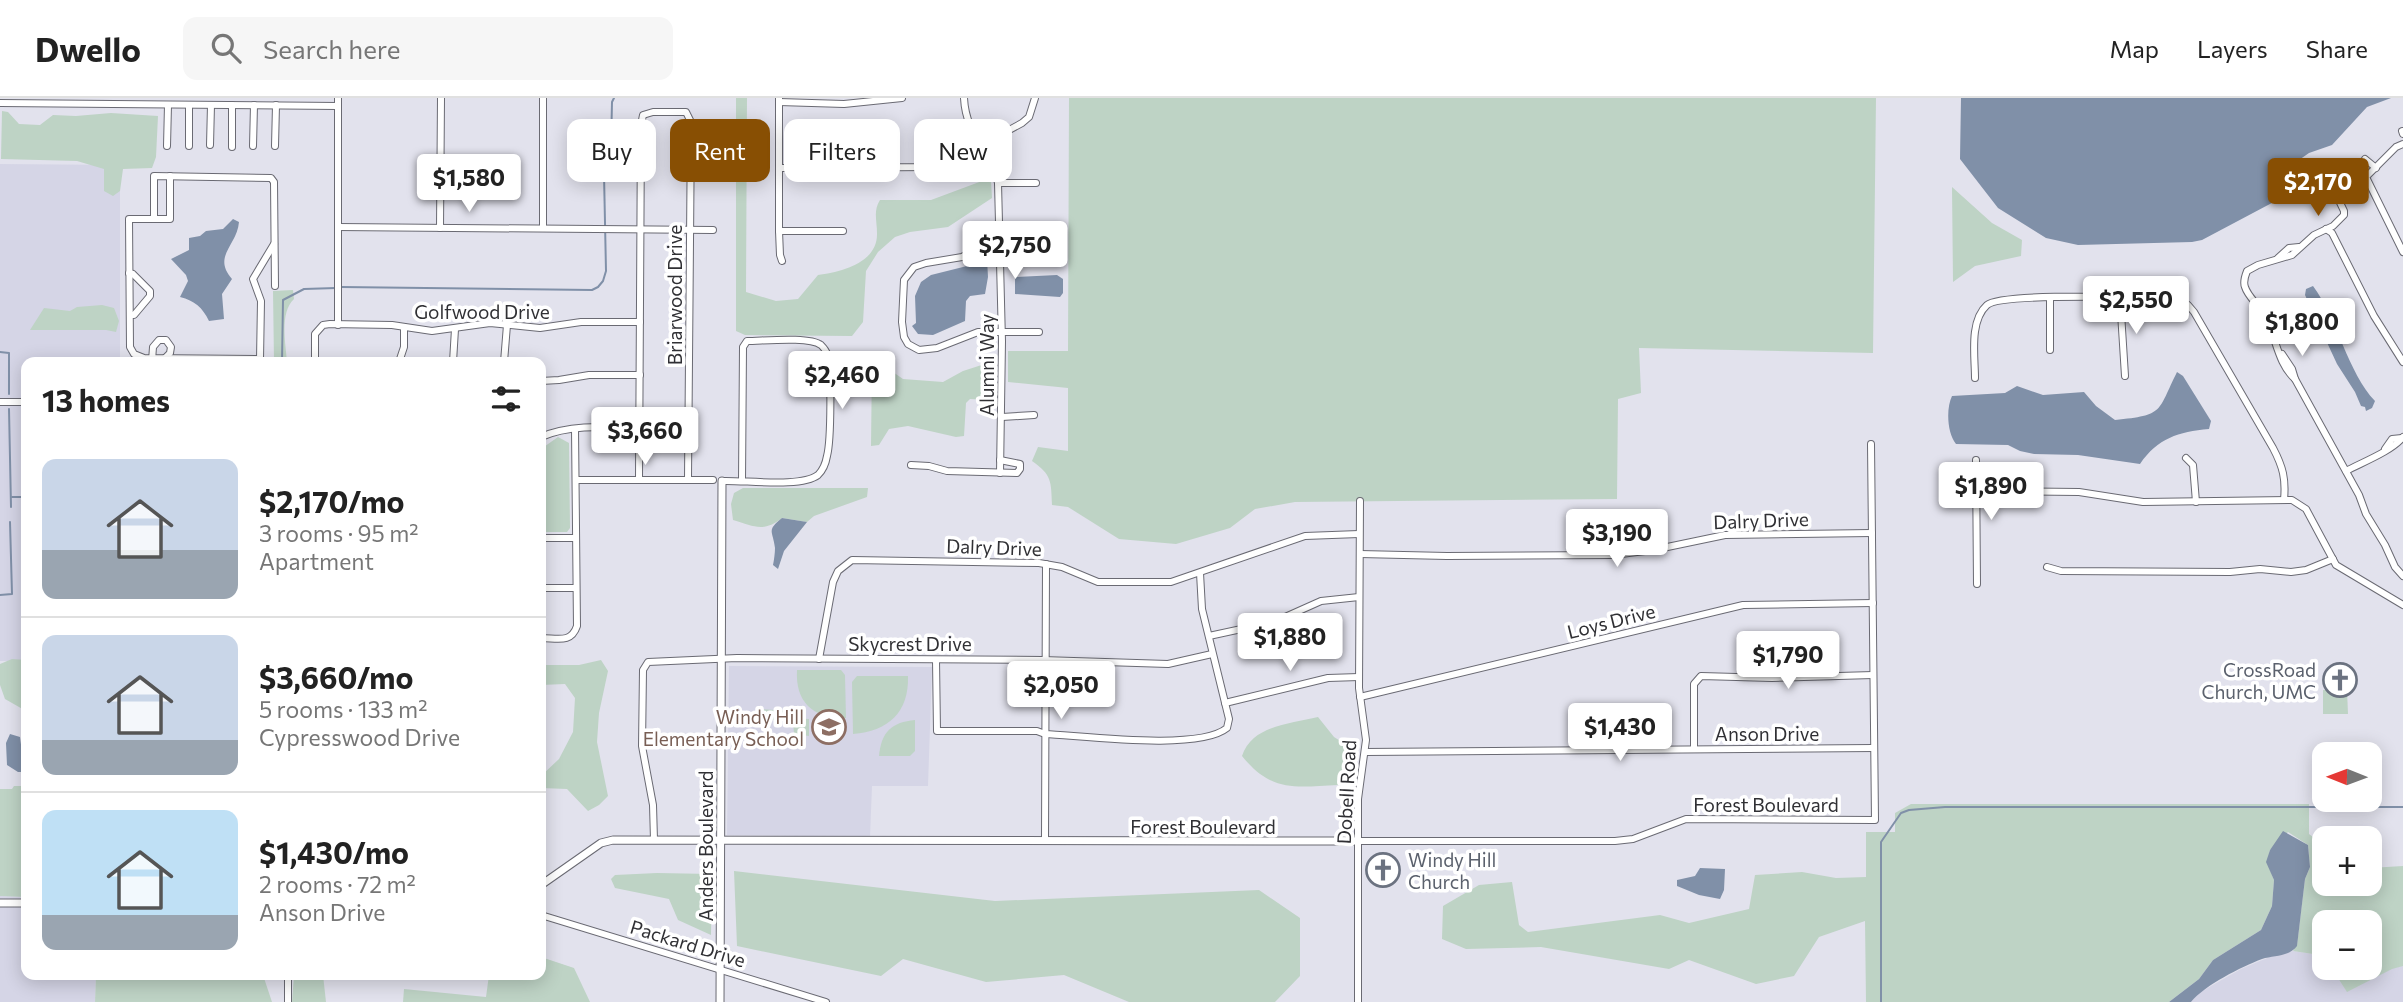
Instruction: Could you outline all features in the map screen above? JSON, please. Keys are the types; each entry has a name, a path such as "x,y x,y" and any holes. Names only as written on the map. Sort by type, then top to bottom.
{"street":[{"path":"440,228 441,98"},
{"path":"543,98 543,228"},
{"path":"782,261 779,231 779,100 844,104 902,98"},
{"name":"Alumni Way","path":"964,98 967,119"},
{"path":"1012,129 1031,113 1035,98"},
{"path":"0,103 276,105 338,102 338,325 318,329 315,334 315,357"},
{"path":"167,146 168,105"},
{"path":"189,105 189,146"},
{"path":"210,145 211,105"},
{"path":"232,105 232,147"},
{"path":"253,146 254,105"},
{"path":"275,146 276,105"},
{"name":"Briarwood Drive","path":"641,230 643,116 653,112 686,112 691,122 688,479"},
{"path":"2403,144 2396,147 2366,177 2403,252"},
{"path":"2365,159 2376,168"},
{"path":"780,168 914,168"},
{"path":"154,219 154,176 271,178 274,182 275,286"},
{"path":"141,357 131,351 129,219 170,219 170,176"},
{"path":"998,183 1036,183"},
{"name":"Alumni Way","path":"998,183 1002,417 1000,473"},
{"path":"2333,188 2343,205 2344,215 2333,226 2314,235 2292,255 2247,271 2245,288 2264,314 2280,352 2292,369 2395,567 2403,576"},
{"path":"338,227 713,230"},
{"path":"2326,229 2332,233 2359,289 2403,362"},
{"path":"639,480 641,230"},
{"path":"779,231 843,231"},
{"path":"1037,242 999,242 983,245 962,257 920,264 909,272 904,280 902,311 903,331 908,344 914,348 926,349 978,332 1039,332"},
{"path":"260,357 261,301 253,279 274,244"},
{"path":"130,273 150,291 150,296 134,315 130,315"},
{"path":"2120,297 2125,376"},
{"path":"2050,298 2050,350"},
{"path":"1975,378 1976,326 1978,317 1988,304 2004,299 2175,298 2188,305 2283,465 2286,478 2284,500"},
{"name":"Golfwood Drive","path":"338,325 404,327 432,331 478,323 540,328 581,322 640,322"},
{"path":"504,357 507,325"},
{"path":"401,357 404,347 404,327"},
{"path":"453,357 455,329"},
{"path":"722,481 742,481 800,481 818,475 821,471 828,452 829,368 827,353 821,346 805,341 747,341 743,347 742,481"},
{"path":"2396,352 2403,347"},
{"path":"546,381 589,374 640,375"},
{"path":"0,402 21,402"},
{"path":"1002,417 1034,415"},
{"path":"546,434 575,429 639,428"},
{"path":"546,638 568,638 575,634 577,625 575,429"},
{"path":"2346,471 2385,449 2395,447 2403,437"},
{"path":"1871,444 1874,748"},
{"path":"2186,458 2193,465 2196,502"},
{"path":"911,465 947,471 1000,473 1017,473 1020,469 1020,464 1016,461 1000,460"},
{"path":"1976,460 1977,584"},
{"path":"576,480 713,480"},
{"name":"Anders Boulevard","path":"720,1002 722,481"},
{"path":"1978,491 2079,492 2143,502 2292,500 2306,509 2336,565 2403,605"},
{"name":"Dobell Road","path":"1358,1002 1358,790 1365,752 1359,677 1360,501"},
{"name":"Dalry Drive","path":"1360,554 1614,555 1725,535 1872,533"},
{"name":"Dalry Drive","path":"819,659 833,582 838,571 852,560 1046,564 1104,582 1171,582 1305,537 1320,534 1359,534"},
{"path":"546,538 576,538"},
{"path":"2047,567 2061,571 2230,572 2259,569 2291,572 2306,570 2333,559"},
{"path":"1045,841 1046,564"},
{"path":"936,660 937,731 1037,731 1045,734 1181,741 1225,730 1229,724 1202,609 1200,573"},
{"path":"546,588 576,588"},
{"path":"1209,636 1274,622 1321,601 1359,597"},
{"name":"Loys Drive","path":"1360,697 1743,605 1873,603"},
{"name":"Skycrest Drive","path":"654,840 653,805 642,746 643,670 648,662 737,658 1173,664 1212,654"},
{"path":"1694,748 1695,681 1702,676 1772,678 1873,675"},
{"path":"1225,703 1328,678 1359,677"},
{"name":"Forest Boulevard","path":"546,882 601,843 613,840 1615,841 1633,839 1686,819 1875,821 1874,748"},
{"name":"Anson Drive","path":"1365,752 1874,748"},
{"path":"0,903 21,903"},
{"name":"Packard Drive","path":"546,917 826,1002"},
{"path":"288,980 288,1002"}],"shaded area":[{"path":"1961,98 2391,98 2367,107 2332,145 2309,153 2296,162 2285,196 2202,240 2078,245 2046,238 1998,208 1960,159"},
{"path":"0,164 120,165 120,357 21,357 21,661 0,661"},
{"path":"233,219 239,222 225,257 226,271 232,279 222,294 224,319 209,321 198,305 180,297 188,281 171,259 189,250 189,238 200,236 206,231 223,229"},
{"path":"983,257 987,259 988,277 985,294 970,296 966,301 965,321 933,335 918,334 912,326 916,323 915,296 921,282 931,275 971,265"},
{"path":"1057,275 1063,279 1063,293 1060,297 1015,294 1015,277"},
{"path":"2313,286 2357,376 2375,401 2372,408 2366,411 2337,364 2305,295 2306,289"},
{"path":"2177,372 2183,376 2211,421 2209,429 2188,432 2162,442 2140,464 2078,455 2034,454 2008,445 1956,444 1949,427 1948,414 1952,396 2005,393 2017,386 2043,395 2084,392 2096,406 2115,420 2143,416 2157,409 2162,403"},
{"path":"782,518 807,522 784,551 778,569 773,565 775,548 772,531"},
{"name":"Windy Hill Elementary School","path":"729,666 932,667 928,786 872,786 870,837 727,835"},
{"path":"10,734 20,737 21,772 7,765 6,743"},
{"path":"2283,831 2308,845 2310,867 2305,879 2297,946 2286,954 2262,959 2234,972 2205,989 2191,1002 2169,1002 2199,979 2213,960 2261,930 2272,906 2274,880 2266,862 2270,850"},
{"path":"1700,868 1725,869 1724,890 1720,899 1699,895 1677,886 1677,880 1695,876"},
{"path":"0,896 21,897 21,980 96,980 95,1002 0,1002"},
{"path":"2293,951 2312,954 2312,980 2382,980 2382,965 2403,961 2403,1002 2191,1002 2197,994 2241,969 2272,956"}],"green space":[{"path":"736,98 747,98 747,119 736,119"},
{"path":"1069,98 1876,98 1873,353 1639,348 1641,393 1618,399 1617,499 1295,502 1255,509 1230,528 1176,544 1119,539 1068,507 1052,505 1049,479 1032,461 1038,447 1068,451 1068,388 1008,382 1008,351 1068,351"},
{"path":"2,111 8,112 19,124 40,125 53,115 111,113 158,116 156,157 152,168 123,169 120,191 113,196 104,191 104,169 77,161 1,159"},
{"path":"736,182 747,182 746,292 776,301 798,299 818,275 847,268 865,259 876,243 876,212 880,200 931,200 979,182 991,182 992,198 948,227 910,232 895,237 878,252 866,271 863,322 852,336 745,335 736,331"},
{"path":"1952,187 1992,223 2022,240 2021,256 1975,266 1953,282"},
{"path":"293,290 294,299 286,312 285,320 287,357 274,357 273,291"},
{"path":"102,305 114,308 119,321 116,332 30,330 44,308 70,311 77,307"},
{"path":"877,361 903,379 943,382 963,371 994,361 992,395 988,400 970,399 966,403 964,436 956,437 908,426 889,429 879,445 871,446 872,362"},
{"path":"558,437 569,443 570,528 567,532 546,532 546,445"},
{"path":"743,488 868,488 867,497 814,516 807,522 782,518 775,523 758,527 733,520 731,504 734,493"},
{"path":"12,659 21,660 21,708 5,699 0,685 0,664"},
{"path":"601,660 608,671 599,713 597,742 608,796 588,811 567,789 546,788 546,771 559,759 573,732 575,698 565,684 546,685 546,665 579,665"},
{"path":"797,670 841,670 845,675 846,718 825,716 809,707 799,692"},
{"path":"857,676 908,676 905,700 894,718 876,729 853,734 852,682"},
{"path":"2323,690 2347,690 2348,714 2323,714"},
{"path":"756,709 793,711 794,718 809,719 809,736 794,734 793,720 756,720"},
{"path":"1318,717 1334,737 1350,747 1349,761 1338,785 1297,786 1274,782 1253,768 1242,756 1254,738 1263,732 1284,724"},
{"path":"819,720 841,720 841,734 819,734"},
{"path":"915,720 915,751 910,756 879,756 882,741 889,730 900,723"},
{"path":"14,786 21,786 21,897 0,896 0,789 12,789"},
{"path":"1911,804 2309,804 2312,896 2382,896 2382,867 2403,866 2403,966 2382,974 2382,910 2312,910 2312,954 2293,951 2297,945 2305,879 2310,867 2308,845 2288,832 2270,850 2267,862 2274,880 2272,906 2261,930 2213,960 2199,979 2169,1002 1866,1002 1865,921 1819,937 1794,976 1756,984 1689,960 1669,969 1541,947 1466,949 1442,939 1443,906 1479,885 1512,882 1519,925 1528,932 1660,915 1689,923 1749,909 1755,875 1802,872 1836,878 1866,877 1866,832 1895,832 1895,813"},
{"path":"734,871 995,901 1259,890 1300,918 1300,976 1275,1002 1129,1002 1064,975 986,982 903,959 881,976 737,946"},
{"path":"712,874 711,935 678,920 669,899 615,888 611,879 615,875"},
{"path":"546,959 574,968 590,1002 403,1002 404,989 486,997 488,980 546,980"},
{"path":"96,980 265,980 272,1002 95,1002"},
{"path":"294,980 324,980 326,1002 292,1002"},
{"path":"2339,980 2370,980 2347,992"}],"waterway":[{"path":"341,287 592,290 598,287 606,271 604,174 611,147 614,98"},
{"path":"282,357 283,300 304,289 336,288"},
{"path":"0,352 9,353 9,394"},
{"path":"9,409 11,507"},
{"path":"12,497 21,497"},
{"path":"0,595 12,594 10,522"},
{"path":"1881,1002 1881,842 1901,813 1909,810 1945,807 2403,807"}],"place":[{"name":"CrossRoad Church, UMC","path":"2340,680"},
{"name":"Windy Hill Elementary School","path":"829,727"},
{"name":"Windy Hill Church","path":"1383,870"}]}
